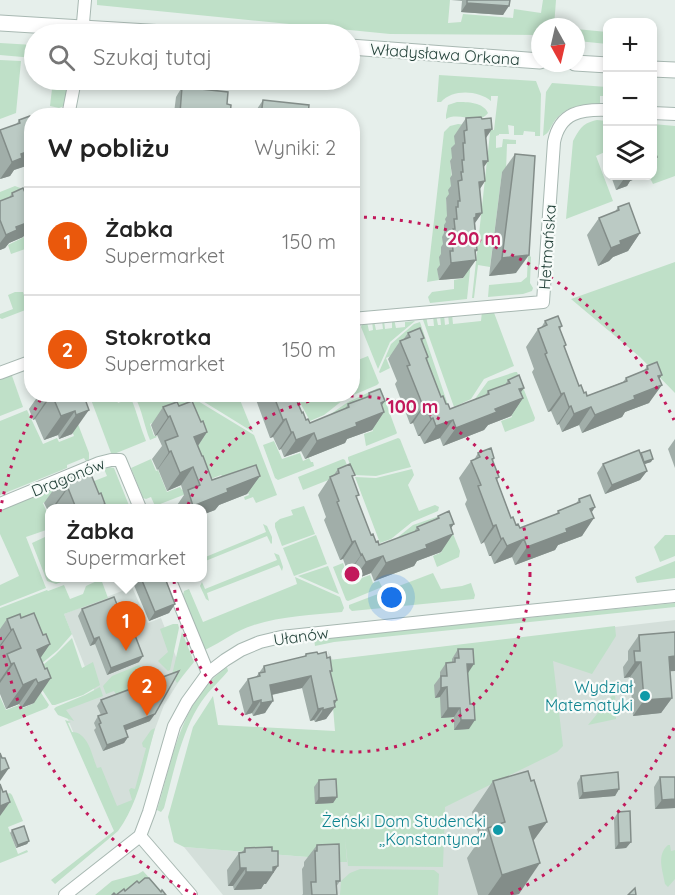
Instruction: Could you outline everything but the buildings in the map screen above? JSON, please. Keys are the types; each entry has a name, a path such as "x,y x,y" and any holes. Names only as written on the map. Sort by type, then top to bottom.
{"street":[{"path":"83,24 85,0"},
{"path":"0,23 24,26"},
{"name":"Władysława Orkana","path":"360,48 531,59"},
{"path":"585,64 603,65"},
{"path":"657,69 675,70"},
{"path":"70,108 73,90"},
{"name":"Hetmańska","path":"360,318 543,302 556,133 564,121 575,113 603,110"},
{"path":"657,112 674,111"},
{"path":"0,373 24,364"},
{"name":"Dragonów","path":"0,504 99,463 120,460 138,504"},
{"path":"171,582 208,673"},
{"name":"Ułanów","path":"140,836 174,726 187,702 208,673 241,650 260,642 282,637 675,596"},
{"path":"65,895 140,836 191,895"}],"shaded area":[{"path":"132,587 148,623 161,618 183,675 164,705 133,803 107,813 64,710 97,697 64,614"},
{"path":"675,620 675,895 223,895 184,847 333,859 338,732 328,651 333,660"}],"green space":[{"path":"97,0 450,0 448,23 461,22 463,14 513,18 514,9 541,13 543,0 556,0 555,18 531,18 531,35 390,34 360,31 360,24 289,24 97,5"},
{"path":"585,30 603,32 603,44 585,42"},
{"path":"0,43 24,44 24,57 0,55"},
{"path":"0,60 21,61 16,113 0,119"},
{"path":"439,75 536,81 541,94 540,136 535,136 535,132 524,131 523,135 514,135 514,126 508,125 509,134 496,136 496,148 502,147 503,139 516,140 516,144 507,144 506,171 502,172 490,267 478,265 474,298 472,298 490,133 487,130 494,130 498,96 491,96 491,101 486,97 465,92 437,102"},
{"path":"552,83 603,87 600,105 579,106 567,110 556,119 548,133 543,136 546,92"},
{"path":"52,90 68,90 64,106 59,108 50,106"},
{"path":"457,102 479,105 488,113 484,117 474,119 451,117 446,119 448,105"},
{"path":"603,121 603,153 596,156 603,180 605,180 613,201 566,219 573,141 582,127 588,123"},
{"path":"458,124 475,126 455,148 453,161 450,161 452,178 449,198 446,199 448,219 438,270 439,280 427,282 444,132 450,126"},
{"path":"657,124 675,126 675,176 653,184 651,180 657,180"},
{"path":"15,186 24,189 24,237 11,205 0,210 0,192"},
{"path":"24,237 24,249 11,254 8,245"},
{"path":"472,251 467,299 430,303 428,297 432,292 454,289 454,280 464,278 463,268"},
{"path":"528,254 531,257 532,291 488,297 489,285 521,282 527,277"},
{"path":"675,262 675,393 640,357 571,299"},
{"path":"23,292 24,311 2,319 0,314 13,309 8,295"},
{"path":"493,310 514,366 484,379 471,399 454,407 422,317 426,316 428,326 434,326 433,316 436,315 438,325 441,325 440,315 444,315 445,325 449,324 448,314 452,314 453,324 481,321 482,311"},
{"path":"394,319 396,328 405,327 405,322 415,321 390,342 378,369 361,327 363,322 367,322 369,331 373,330 372,321 374,321 376,330 383,329 382,321 384,320 385,329 392,328"},
{"path":"420,322 449,408 395,354 386,358 390,368 379,372 391,344 414,324"},
{"path":"368,356 379,383 360,392 360,359"},
{"path":"517,372 535,418 534,421 505,432 501,421 512,417 508,407 472,403 488,381"},
{"path":"11,373 23,407 0,416 0,377"},
{"path":"378,388 381,389 396,434 366,446 364,434 373,431 370,422 322,420 348,402 360,402 360,396"},
{"path":"92,402 132,402 146,441 114,454 111,453"},
{"path":"137,402 200,402 254,435 277,495 256,503 253,497 245,500 244,497 249,495 244,482 221,475 208,480 165,418 150,424 154,436 157,437 150,440"},
{"path":"204,402 241,402 253,432"},
{"path":"300,402 341,402 324,415 310,421"},
{"path":"27,410 43,444 57,438 59,442 74,436 69,423 73,411 89,453 89,459 87,463 84,458 67,465 67,468 0,495 0,421"},
{"path":"398,438 411,467 376,476 354,475 348,457"},
{"path":"274,441 282,459 300,453 303,461 309,458 314,466 278,480 275,478 263,445"},
{"path":"151,459 167,492 180,487 182,490 196,484 191,492 160,504 154,504 151,497 143,498 131,468"},
{"path":"343,459 351,476 331,479 303,490 298,477"},
{"path":"114,468 128,504 71,504 58,497 43,503 45,530 26,537 46,588 0,606 0,585 19,576 0,534 0,509 72,479 76,488 107,476 104,469"},
{"path":"412,469 414,475 408,485 419,511 435,505 439,507 438,511 412,522 391,539 380,543 355,477 376,478"},
{"path":"304,506 315,534 282,546 275,523 293,515 291,510"},
{"path":"445,514 460,551 459,557 437,567 433,556 442,552 439,544 393,541 413,525"},
{"path":"263,524 267,526 272,537 271,544 267,536 207,560 207,556 266,532"},
{"path":"316,535 327,564 294,576 283,548"},
{"path":"665,535 675,535 675,556 660,562 654,547"},
{"path":"45,537 45,576 32,543"},
{"path":"274,553 279,555 282,571 279,565 207,593 209,601 206,599 200,586 202,582 205,589 277,560"},
{"path":"675,561 675,578 637,583 635,577"},
{"path":"343,563 353,581 370,575 373,583 379,581 382,587 346,600 333,567"},
{"path":"328,566 339,594 298,576"},
{"path":"433,573 441,589 471,583 474,599 352,611 349,608 349,605"},
{"path":"295,577 340,597 344,608 342,612 265,622 247,627 205,650 183,595 184,591 189,589 203,622 297,584"},
{"path":"95,582 102,582 108,598 64,614 72,634 58,650 35,669 0,638 0,608 64,585 70,599 83,594 86,586"},
{"path":"675,603 675,607 334,642 315,646 314,639"},
{"path":"178,624 179,628 168,671 158,661 168,652 160,629"},
{"path":"615,626 616,636 592,674 553,661 563,746 557,752 445,807 443,867 348,866 345,838 347,862 184,847 174,842 168,817 193,727 213,696 218,725 335,731 329,660"},
{"path":"182,632 194,662 177,683 172,675"},
{"path":"72,638 82,668 93,662 100,685 83,695 52,705 32,674"},
{"path":"141,666 136,671 139,679 146,674 151,684 116,694 114,691 106,694 103,686 112,676"},
{"path":"227,667 228,671 205,697 192,719 182,743 161,812 157,810 180,732 199,696 211,680"},
{"path":"30,676 49,705 47,708 0,727 0,697 6,710 19,705 21,709 34,703 30,691"},
{"path":"100,687 103,696 66,710 74,721 58,715 54,709 56,707"},
{"path":"615,692 616,719 588,725"},
{"path":"65,720 71,722 68,723 72,732 86,740 97,768 101,767 117,806 132,800 129,790 135,789 146,748 142,743 155,728 132,807 118,831 55,884 51,880 114,831"},
{"path":"10,793 23,821 8,827 18,854 27,850 28,852 0,863 0,796"},
{"path":"668,845 671,851 675,850 675,879 668,887 665,884 661,858"},
{"path":"360,869 434,870 439,874 438,895 340,895 341,881 350,873"},
{"path":"143,871 165,895 95,895 112,881"}],"place":[{"name":"Żabka","path":"126,651"},
{"name":"Wydział Matematyki","path":"645,696"},
{"name":"Stokrotka","path":"147,716"},
{"name":"Żeński Dom Studencki ,,Konstantyna\"","path":"498,830"}]}
